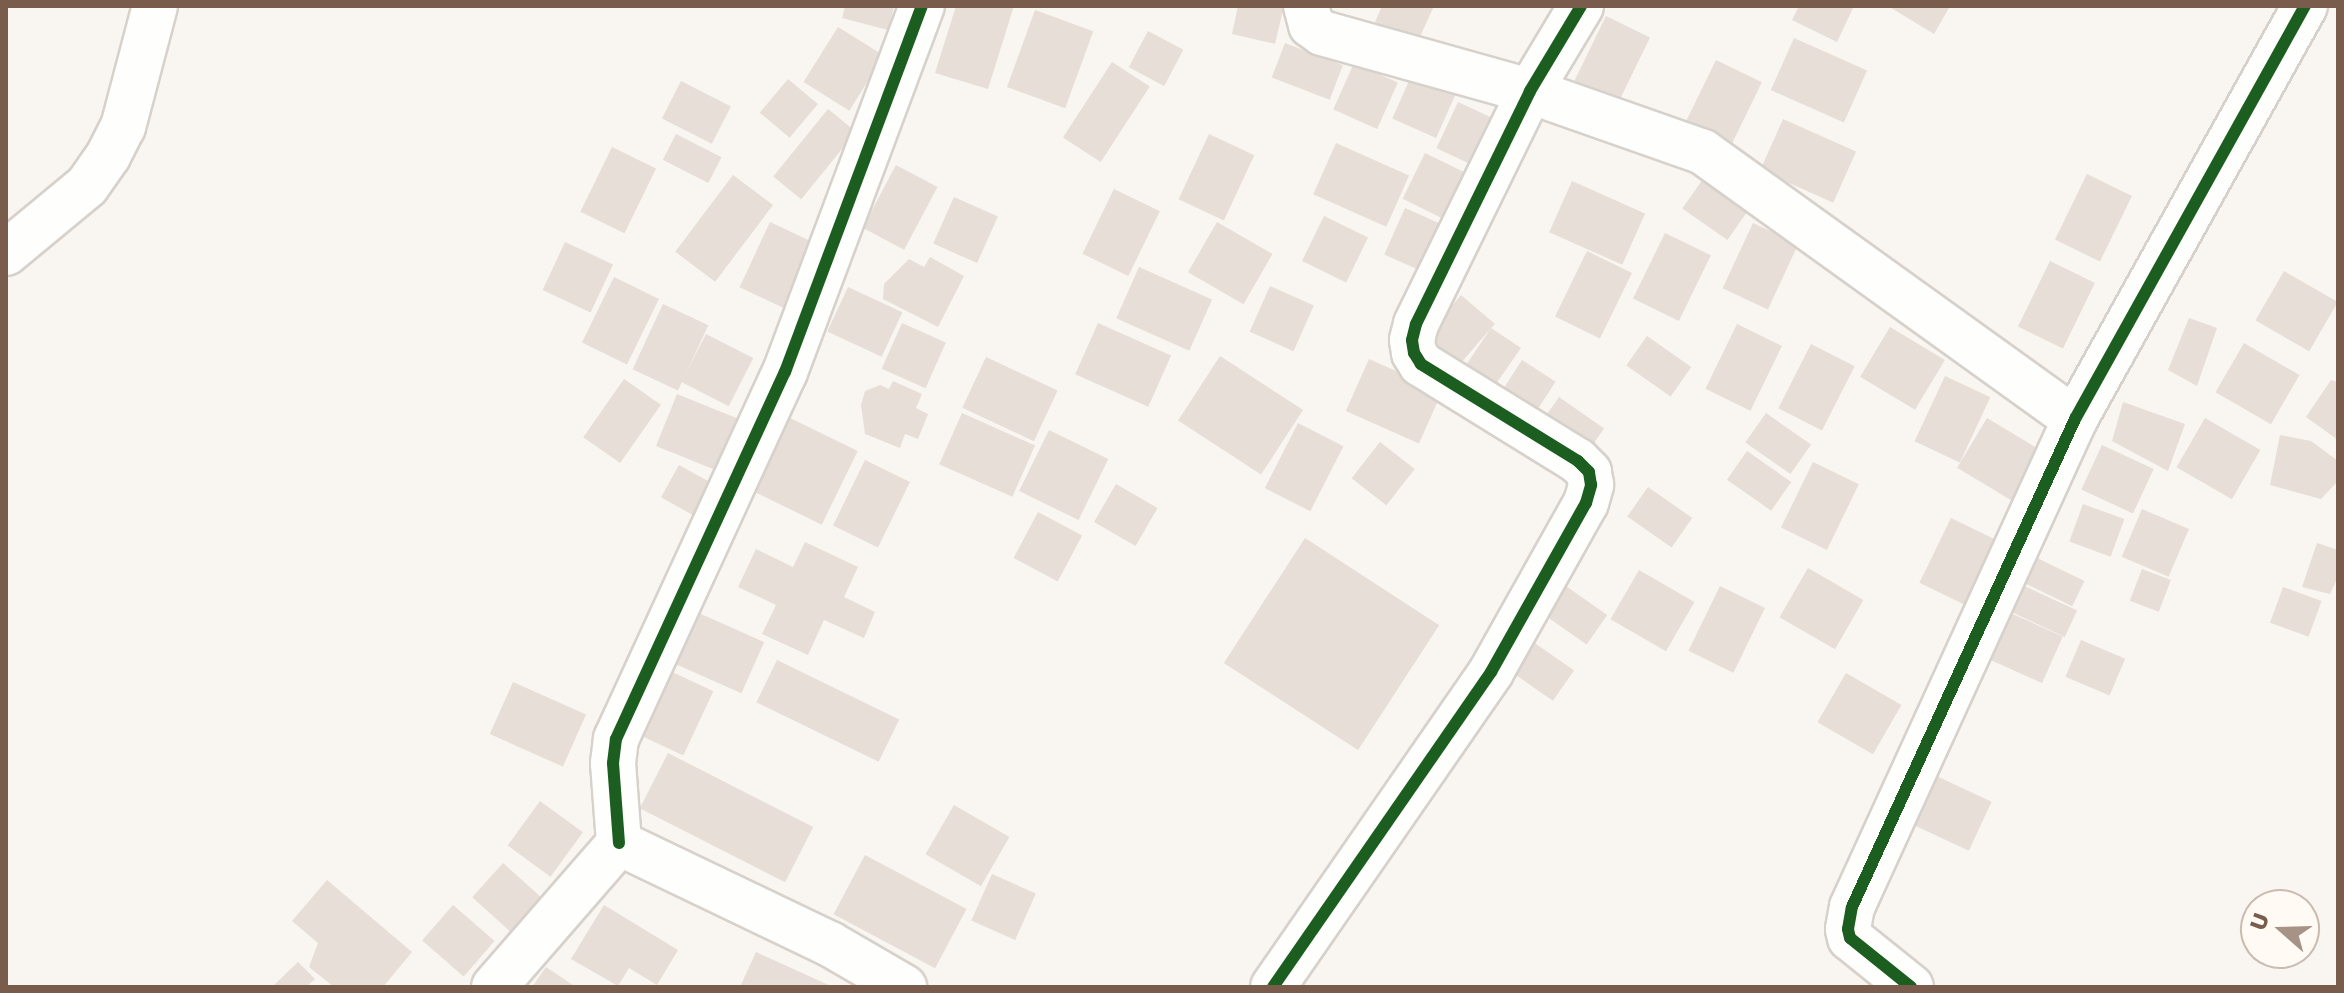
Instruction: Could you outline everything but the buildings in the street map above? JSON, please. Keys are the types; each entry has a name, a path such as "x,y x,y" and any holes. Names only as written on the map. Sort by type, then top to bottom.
{"street":[{"path":"6,253 87,186 108,156 123,127 155,6"},
{"path":"494,987 619,843 613,763 625,716 790,360 922,6"},
{"path":"1306,6 1311,25 1322,33 1530,91 1717,161 2075,419"},
{"path":"1273,987 1491,672 1589,494 1589,472 1578,461 1421,364 1414,353 1416,324 1530,91 1581,6"},
{"path":"1911,987 1850,938 1848,918 2075,419 2305,6"},
{"path":"619,843 830,944 904,987"}],"cycle path":[{"path":"619,843 613,763 616,739 785,372 922,6"},
{"path":"1273,987 1491,672 1586,503 1591,485 1589,472 1578,461 1421,364 1414,353 1412,340 1416,324 1530,91 1581,6"},
{"path":"1911,987 1850,938 1848,929 1852,907 2075,419 2305,6"}]}
